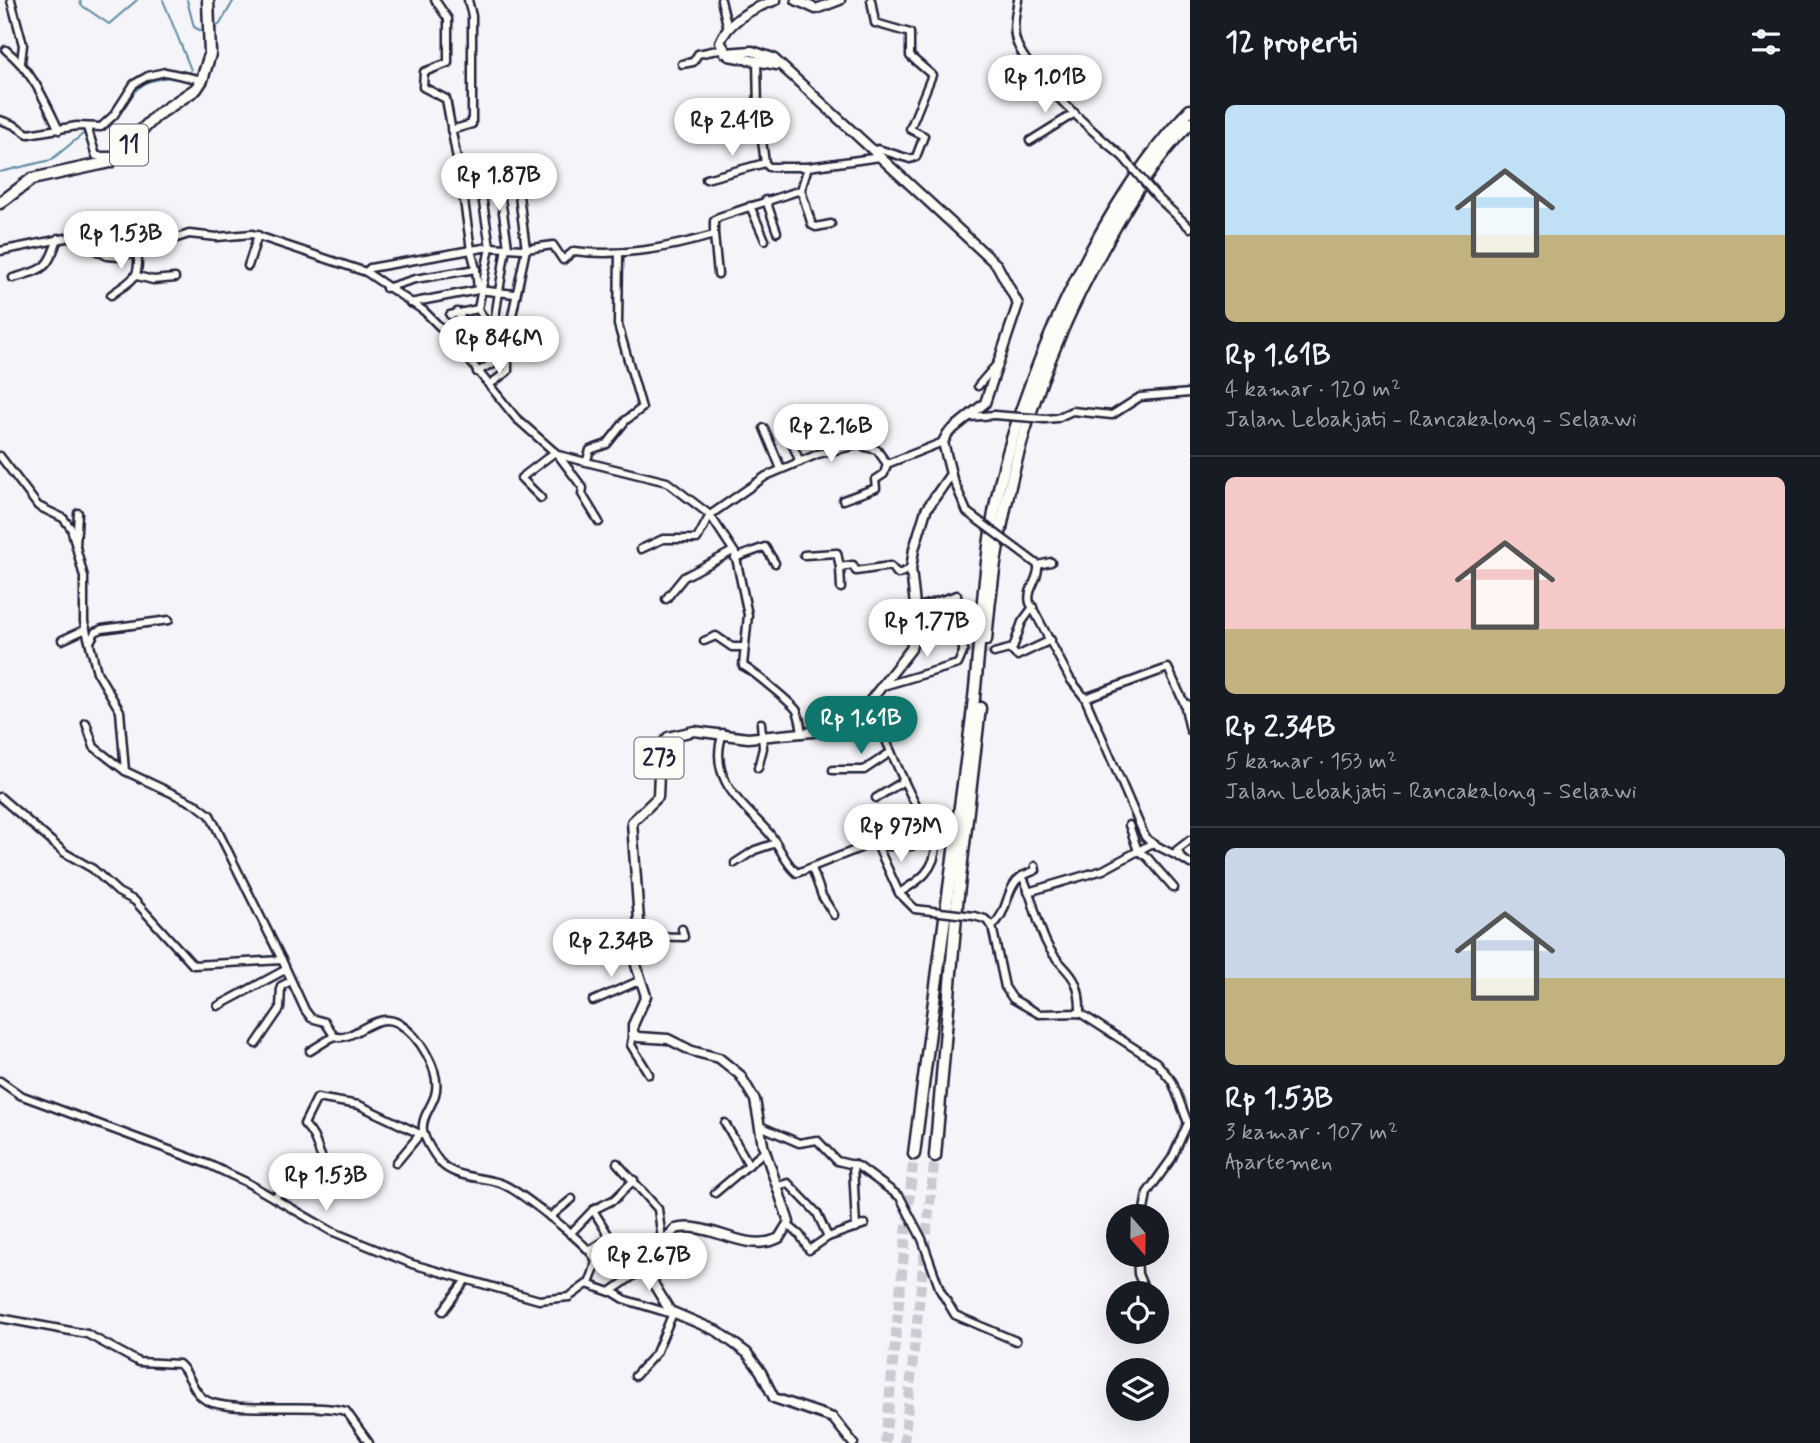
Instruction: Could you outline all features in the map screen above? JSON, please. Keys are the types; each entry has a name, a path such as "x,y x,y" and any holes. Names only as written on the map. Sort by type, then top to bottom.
{"highway":[{"path":"202,80 209,54 208,0"},
{"name":"11","path":"0,203 32,179 100,166 119,155 157,115 192,92 202,80"},
{"path":"914,1154 975,693 984,585 994,510 1012,441 1035,371 1122,197 1151,155 1190,110"},
{"path":"935,1156 957,904 982,691 990,584 1002,510 1042,372 1067,317 1130,200 1158,159 1190,122"}],"main road":[{"path":"776,0 749,12 728,29 721,39 723,51 732,57 780,66"},
{"path":"796,0 816,9 840,0"},
{"path":"723,51 761,52 780,66 998,265 1016,295 1018,312 985,403 948,433 943,442 951,474"},
{"name":"273","path":"633,1034 633,1025 646,1000 636,965 639,938 632,822 659,794 661,745 668,737 683,732 762,737 844,727 856,719 911,649 917,629 911,569 925,513 951,474"},
{"path":"633,1034 638,1037 668,1039 731,1065 754,1096 765,1151 789,1226 779,1238 766,1242 745,1241 685,1227 675,1229 662,1240 653,1283 666,1308 673,1314 730,1340 754,1361 774,1398 833,1418 852,1443"}],"street":[{"path":"11,0 23,45 21,62"},
{"path":"435,0 448,19 448,64 424,72 423,87 445,96 480,290"},
{"path":"451,130 471,124 472,16 468,0"},
{"path":"721,0 728,29"},
{"path":"757,60 758,110 765,163 769,167 808,167 878,154 878,149 909,159 916,157 924,136 910,129 932,75 910,57 909,33 875,23 871,0"},
{"path":"1018,0 1015,36 1019,49 1075,113 1123,157 1157,197 1190,228"},
{"path":"6,50 21,62 45,96 59,130"},
{"path":"682,64 693,62 698,54 723,51"},
{"path":"0,120 15,125 28,134 89,130 107,122 134,84 141,80 165,72 202,80"},
{"path":"1030,141 1075,113"},
{"path":"89,130 96,156 119,155"},
{"path":"706,179 765,163"},
{"path":"808,167 801,190 812,225 831,224"},
{"path":"463,187 480,183 499,185 507,247 497,292 494,324"},
{"path":"480,183 490,247 478,309 507,355"},
{"path":"718,274 714,235 716,219 750,205 801,190"},
{"path":"489,385 507,374 515,294 524,249 519,196"},
{"path":"766,200 777,232"},
{"path":"750,205 765,240"},
{"path":"0,251 58,238 79,239 110,257 189,234 258,235 366,272 386,288 424,311 453,340 516,418 556,453 583,488 582,494 599,522"},
{"path":"248,266 258,235"},
{"path":"366,272 490,247 524,249 552,245 563,260 574,251 619,254 679,245 714,235"},
{"path":"13,278 44,269 51,260 58,238"},
{"path":"111,295 140,271 137,249"},
{"path":"587,460 590,450 607,444 626,421 642,408 617,319 619,254"},
{"path":"412,261 415,279"},
{"path":"386,288 415,279 475,269"},
{"path":"137,276 153,280 175,278"},
{"path":"410,303 480,290 515,294"},
{"path":"478,309 453,314 492,365"},
{"path":"477,372 507,355"},
{"path":"978,386 995,364 998,364"},
{"path":"969,417 1045,419 1057,418 1072,411 1112,415 1135,398 1190,393"},
{"path":"985,403 993,416"},
{"path":"850,412 858,445"},
{"path":"764,428 781,469"},
{"path":"786,429 800,462"},
{"path":"887,464 943,442"},
{"path":"641,549 663,539 697,539 710,514 781,469 841,447 858,445 877,450 887,464"},
{"path":"541,498 521,478 556,453 667,482 710,514 734,554 748,615 743,666 757,672 778,695 797,709 802,733"},
{"path":"0,456 38,506 63,518 69,524 84,577 82,594 86,629 97,672 120,711 125,771"},
{"path":"843,500 876,488 875,480 884,474 887,464"},
{"path":"951,474 967,512 1038,565 1039,573 1028,595 1070,678 1084,698 1140,828 1151,844 1180,856 1190,864"},
{"path":"75,552 80,525 78,513"},
{"path":"666,599 676,583 684,577 734,554 765,547 775,563"},
{"path":"804,555 837,553 841,588"},
{"path":"1038,565 1051,562"},
{"path":"840,567 853,565 856,571 890,566 898,574 911,569"},
{"path":"883,686 958,664 965,650 957,595 916,608"},
{"path":"1010,650 1022,622 1033,607"},
{"path":"90,642 95,632 102,629 169,620"},
{"path":"62,640 86,629"},
{"path":"704,641 716,636 732,647 743,646"},
{"path":"1010,650 1017,656 1051,640"},
{"path":"994,653 1010,650"},
{"path":"1084,698 1168,668 1187,704 1190,730"},
{"path":"870,702 904,781 920,813 933,830 936,844 928,873 899,893"},
{"path":"86,723 94,747 125,771 197,805 210,815 305,1010 312,1018 325,1021 334,1036"},
{"path":"758,768 762,754 761,723"},
{"path":"723,733 718,748 723,777 733,796 776,843 795,872 802,873 877,841 912,846 933,830"},
{"path":"833,770 864,770 891,752"},
{"path":"876,798 904,781"},
{"path":"0,797 65,853 93,869 117,892 135,901 193,965 282,960"},
{"path":"1129,825 1138,851 1147,857 1174,888"},
{"path":"1180,856 1177,850 1190,840"},
{"path":"877,841 899,893 915,909 974,916 985,919 992,926 1005,986 1013,999 1039,1014 1080,1013 1156,1062 1172,1081 1188,1123 1172,1158 1147,1194 1145,1204"},
{"path":"735,863 754,850 776,843"},
{"path":"1028,892 1103,870 1151,844"},
{"path":"992,926 1001,916 1013,885 1022,876 1036,870 1035,866"},
{"path":"812,868 834,915"},
{"path":"1022,876 1047,945 1070,970 1076,982 1080,1013"},
{"path":"583,942 684,937 682,929"},
{"path":"218,1006 285,970"},
{"path":"593,1002 641,980"},
{"path":"256,1044 279,1011 281,986 291,981"},
{"path":"310,1051 334,1036 344,1038 382,1021 398,1023 410,1034 430,1061 437,1083 421,1132 396,1163"},
{"path":"633,1034 631,1045 649,1074"},
{"path":"0,1081 20,1095 210,1165 349,1240 465,1281 528,1299 546,1301 569,1297 589,1284 596,1264 590,1250 512,1188 446,1168 421,1132 359,1105 317,1098 304,1124 314,1133 318,1156 327,1166 309,1179 287,1187 274,1198"},
{"path":"725,1123 749,1165"},
{"path":"760,1126 799,1143 817,1140 837,1161 853,1164 900,1197 922,1238 940,1290 955,1314 1016,1341"},
{"path":"715,1194 765,1151"},
{"path":"617,1163 635,1180 658,1209 662,1240"},
{"path":"853,1164 856,1228"},
{"path":"570,1234 593,1210 615,1199 635,1180"},
{"path":"778,1186 788,1183 817,1213 828,1237"},
{"path":"550,1217 572,1199"},
{"path":"593,1210 622,1251 596,1264"},
{"path":"789,1226 800,1235 808,1250 828,1237 865,1224"},
{"path":"590,1250 605,1241"},
{"path":"613,1292 656,1260"},
{"path":"443,1311 465,1281"},
{"path":"589,1284 613,1292 626,1300 673,1314 656,1353 635,1376"},
{"path":"0,1318 87,1334 138,1362 179,1364 198,1393 214,1403 318,1406 346,1411 369,1443"}],"waterway":[{"path":"80,0 81,5 109,24 137,0"},
{"path":"163,0 191,70 189,73"},
{"path":"187,0 194,27 205,33"},
{"path":"213,29 220,24 234,0"},
{"path":"0,172 51,160 83,134 110,127 136,90 147,82 173,76"}],"tunnel":[{"path":"966,650 994,653"},
{"path":"885,1443 914,1154"},
{"path":"904,1443 935,1156"}]}
